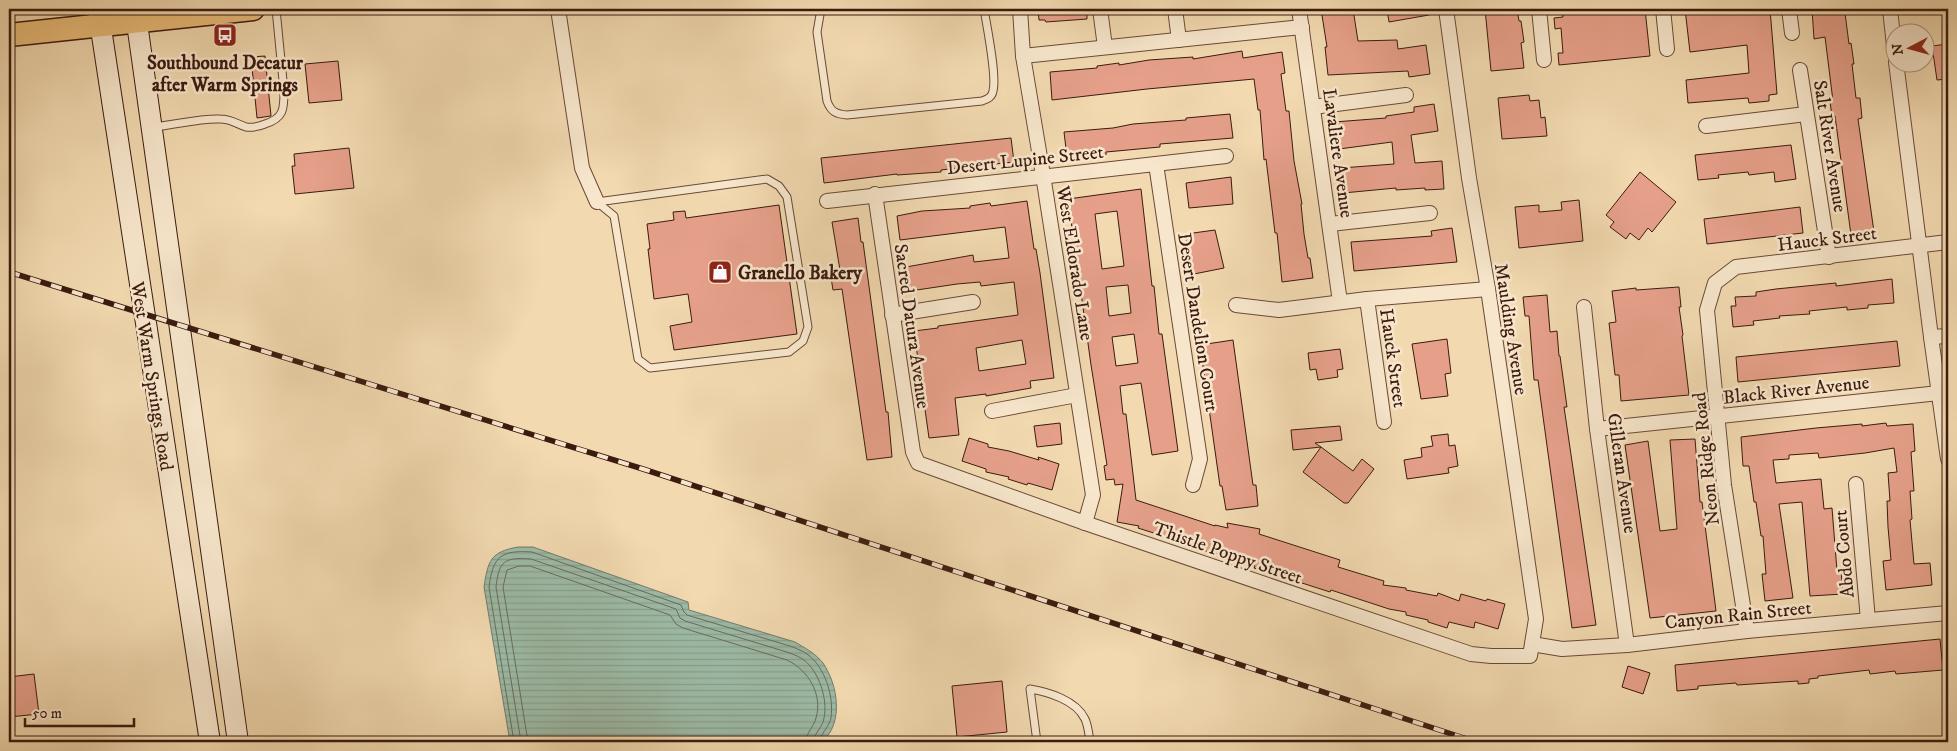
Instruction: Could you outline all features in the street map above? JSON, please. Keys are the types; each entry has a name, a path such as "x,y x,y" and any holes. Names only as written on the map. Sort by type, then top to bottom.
{"main road":[{"path":"9,35 98,17 252,9"},
{"name":"West Warm Springs Road","path":"136,16 238,742"},
{"name":"West Warm Springs Road","path":"98,17 210,742"}],"street":[{"path":"558,9 582,168 597,202"},
{"name":"West Eldorado Lane","path":"1020,9 1023,56 1093,495 1084,523"},
{"path":"1100,9 1105,47"},
{"path":"1175,9 1179,40"},
{"name":"Lavaliere Avenue","path":"1299,9 1340,302"},
{"name":"Maulding Avenue","path":"1446,9 1469,178 1488,289 1536,619 1531,650"},
{"path":"1538,9 1544,60"},
{"path":"1662,9 1667,49"},
{"path":"1789,9 1792,33"},
{"path":"1890,9 1891,22"},
{"path":"1023,56 1302,27"},
{"name":"Salt River Avenue","path":"1800,70 1829,257"},
{"path":"1897,72 1948,459"},
{"path":"1313,107 1406,95"},
{"path":"1706,126 1806,114"},
{"name":"Desert Lupine Street","path":"827,201 1043,175 1226,156"},
{"name":"Desert Dandelion Court","path":"1156,164 1200,459 1193,485"},
{"name":"Sacred Datura Avenue","path":"875,194 913,452 918,463"},
{"path":"1330,224 1430,213"},
{"name":"Hauck Street","path":"1715,283 1736,267 1948,242"},
{"name":"Neon Ridge Road","path":"1715,283 1707,310 1719,416 1724,485 1746,631"},
{"name":"Hauck Street","path":"1236,305 1279,310 1367,299 1488,289"},
{"name":"Hauck Street","path":"1367,299 1384,422"},
{"path":"892,315 973,302"},
{"name":"Gilleran Avenue","path":"1584,307 1597,429 1627,645"},
{"path":"1931,337 1948,336"},
{"name":"Black River Avenue","path":"1597,429 1939,393"},
{"path":"992,411 1077,395"},
{"name":"Thistle Poppy Street","path":"918,463 1084,523 1471,654 1491,656 1531,650"},
{"name":"Abdo Court","path":"1856,484 1868,620"},
{"name":"Canyon Rain Street","path":"1531,650 1627,645 1746,631 1948,613"}],"lane":[{"path":"151,128 219,118 233,120 248,128 276,121 281,115 284,104 284,91 276,9"},
{"path":"821,9 817,32 827,101 832,111 847,116 982,101 990,97 993,92 994,76 984,9"},
{"path":"767,179 779,186 787,197 808,327 803,341 789,352 650,368 638,359 614,216 597,202 767,179"},
{"path":"1037,742 1030,689 1045,691 1070,703 1085,718 1090,742"}],"water":[{"path":"518,547 533,547 688,602 689,610 795,642 802,646 820,659 832,682 835,693 836,714 834,725 829,734 822,742 510,742 484,587 487,570 492,559 501,552"}],"building":[{"path":"1038,9 1087,9 1087,19 1046,22 1045,20 1039,20"},
{"path":"1321,9 1353,9 1358,41 1397,40 1398,49 1426,45 1430,74 1409,77 1408,71 1328,75 1325,47 1327,47"},
{"path":"1387,9 1428,9 1429,15 1389,22"},
{"path":"1485,9 1517,9 1524,42 1521,43 1524,68 1491,71"},
{"path":"1562,9 1645,9 1650,56 1559,65 1558,53 1563,53 1561,28 1555,29 1554,18 1563,17"},
{"path":"1685,9 1770,9 1777,94 1769,95 1769,101 1749,103 1748,98 1688,103 1686,80 1749,73 1747,45 1690,52"},
{"path":"1812,9 1844,9 1854,64 1852,64 1856,98 1860,98 1862,118 1858,119 1874,232 1851,235 1835,116 1832,117 1830,101 1833,101 1825,37 1814,39"},
{"path":"1948,44 1948,79 1937,80 1934,46"},
{"path":"1242,51 1243,58 1282,52 1285,73 1281,74 1286,111 1289,111 1294,161 1302,204 1304,234 1313,278 1282,282 1277,233 1275,233 1266,159 1264,160 1260,110 1258,110 1254,79 1052,100 1050,72 1097,68 1097,66 1119,63 1119,65 1149,60 1193,57 1193,59"},
{"path":"265,56 271,116 257,118 251,57"},
{"path":"338,61 342,100 309,103 305,64"},
{"path":"1529,95 1530,101 1539,100 1541,118 1545,117 1547,136 1502,139 1498,98"},
{"path":"1434,104 1438,131 1411,135 1415,163 1442,161 1444,189 1396,190 1396,188 1343,193 1341,168 1394,164 1392,142 1336,148 1334,122 1386,118 1386,116 1414,112 1414,107"},
{"path":"1230,114 1233,138 1160,144 1160,147 1106,152 1106,155 1091,156 1091,154 1067,157 1064,132"},
{"path":"1011,138 1014,162 941,170 941,172 897,174 824,183 821,158"},
{"path":"1791,145 1796,179 1775,182 1774,172 1749,175 1748,172 1718,175 1719,178 1698,180 1695,155"},
{"path":"349,148 354,188 295,194 292,166 295,166 294,154"},
{"path":"1640,172 1676,202 1652,232 1648,228 1639,240 1630,233 1626,239 1610,227 1614,222 1606,215"},
{"path":"1231,177 1233,204 1189,208 1186,183"},
{"path":"1141,189 1152,286 1154,286 1159,334 1162,334 1178,451 1152,455 1141,383 1120,386 1123,414 1126,414 1136,500 1215,526 1228,528 1227,523 1260,529 1259,534 1340,560 1338,567 1384,581 1383,585 1406,588 1406,590 1437,596 1438,593 1459,601 1461,594 1505,604 1498,629 1475,622 1474,628 1449,622 1447,628 1428,622 1428,620 1406,615 1406,612 1389,609 1331,590 1330,592 1254,568 1255,566 1233,561 1234,557 1185,545 1185,543 1138,528 1139,526 1117,522 1123,484 1115,485 1114,479 1106,480 1104,466 1107,465 1068,199","holes":["1117,211 1124,266 1102,269 1095,214","1128,285 1131,313 1109,316 1106,287","1134,334 1138,363 1116,366 1112,337"]},
{"path":"1579,200 1583,241 1519,248 1515,207 1539,205 1539,212 1562,210 1561,202"},
{"path":"1027,201 1034,249 1036,249 1040,273 1054,378 1030,381 1031,388 986,396 986,394 955,398 959,435 929,438 914,331 1018,315 1014,282 981,286 980,282 910,291 906,267 973,255 974,262 1009,258 1005,227 900,240 897,216 922,211 970,208 970,206 990,203 991,206","holes":["1022,340 1026,364 979,371 976,348"]},
{"name":"Granello Bakery","path":"779,205 797,334 674,350 670,326 692,322 688,294 654,299 647,224 674,220 673,212 685,211 686,218"},
{"path":"1800,207 1803,233 1707,244 1704,219"},
{"path":"858,218 861,242 863,242 886,412 888,412 892,457 867,460 842,289 833,290 830,271 840,270 832,222"},
{"path":"1452,228 1457,262 1354,271 1351,242 1432,236 1431,231"},
{"path":"1215,230 1224,268 1189,275 1185,255 1189,254 1186,234"},
{"path":"1892,279 1894,303 1868,305 1868,308 1847,310 1847,307 1809,311 1810,314 1779,316 1780,318 1753,321 1754,325 1733,327 1731,306 1736,306 1735,297 1756,296 1756,292 1776,289 1836,283 1836,286"},
{"path":"1679,287 1681,307 1679,307 1689,395 1621,401 1619,375 1615,375 1609,323 1616,322 1612,291 1636,288 1636,290"},
{"path":"1547,295 1550,332 1557,331 1567,407 1564,407 1596,625 1572,628 1538,380 1534,380 1529,316 1525,316 1523,297"},
{"path":"1447,339 1451,373 1445,374 1448,396 1421,399 1412,344"},
{"path":"1233,340 1253,485 1256,485 1258,506 1226,510 1222,486 1220,486 1200,345"},
{"path":"1897,341 1900,366 1738,382 1736,357"},
{"path":"1340,349 1343,369 1337,370 1338,377 1318,380 1316,369 1310,370 1308,353"},
{"path":"1060,423 1062,444 1037,447 1034,426"},
{"path":"1886,423 1887,426 1913,424 1915,451 1911,452 1914,491 1910,491 1912,519 1910,520 1914,564 1930,563 1932,585 1886,590 1883,561 1891,560 1887,501 1890,501 1888,473 1897,472 1894,448 1819,458 1818,453 1789,455 1789,459 1773,460 1776,483 1821,479 1824,509 1832,508 1837,571 1841,570 1843,594 1810,596 1802,502 1779,504 1793,598 1765,601 1762,574 1766,574 1763,536 1761,536 1756,502 1754,502 1749,466 1743,466 1741,437 1816,428"},
{"path":"1340,426 1342,440 1315,443 1321,447 1293,450 1291,430"},
{"path":"1448,434 1449,446 1455,445 1458,466 1448,468 1449,473 1407,479 1404,460 1422,457 1421,448 1433,446 1431,436"},
{"path":"969,438 988,444 988,447 1039,460 1038,457 1059,464 1052,490 1028,483 1027,485 1008,479 1009,477 986,472 986,469 962,461"},
{"path":"1695,439 1700,502 1702,502 1716,611 1650,618 1625,445 1648,441 1660,531 1677,529 1670,440"},
{"path":"1321,447 1353,471 1362,459 1374,469 1348,503 1344,503 1303,472"},
{"path":"1940,639 1943,670 1896,674 1895,671 1870,674 1869,670 1818,676 1818,678 1809,679 1809,683 1798,684 1798,681 1737,685 1736,683 1698,686 1698,689 1677,691 1675,665"},
{"path":"1628,666 1650,673 1643,694 1622,687"},
{"path":"34,674 39,714 9,717 9,677"},
{"path":"1002,681 1007,732 957,737 952,686"}],"railway":[{"path":"9,272 643,469 1476,742"}],"place":[{"name":"Southbound Decatur after Warm Springs","path":"225,35"},
{"name":"Granello Bakery","path":"720,272"}]}
